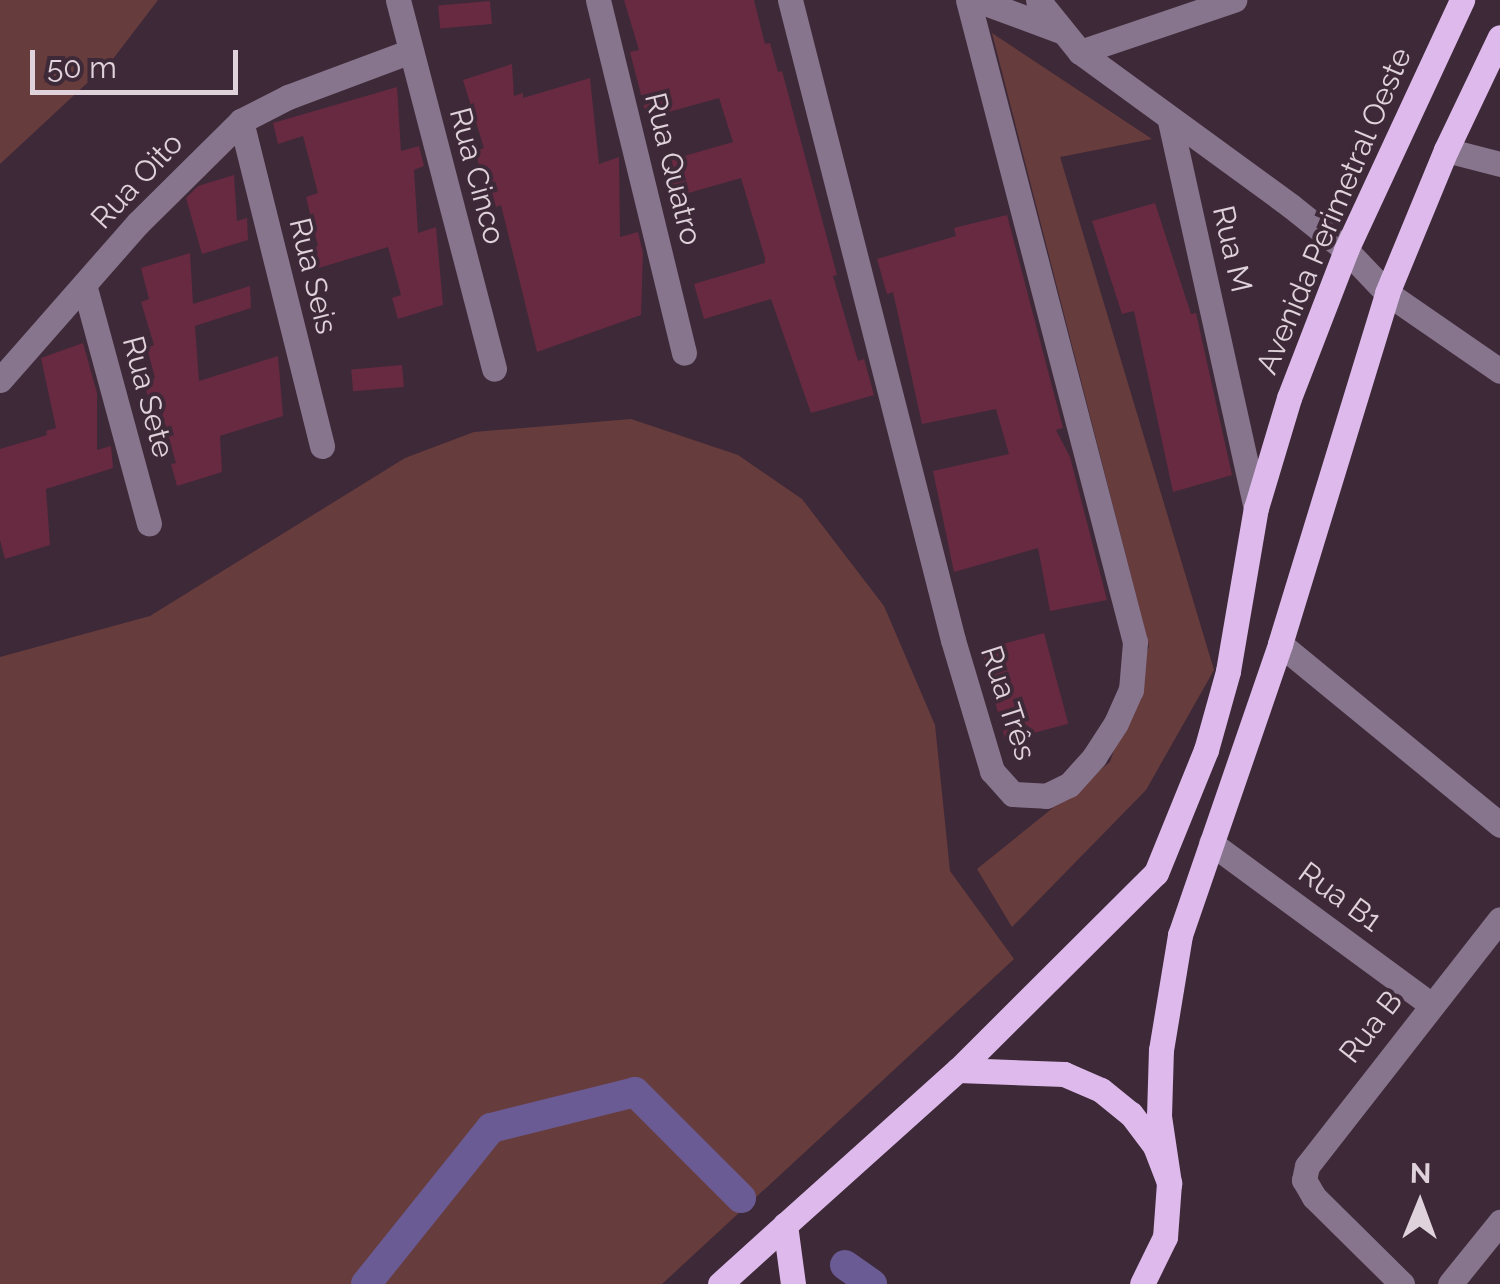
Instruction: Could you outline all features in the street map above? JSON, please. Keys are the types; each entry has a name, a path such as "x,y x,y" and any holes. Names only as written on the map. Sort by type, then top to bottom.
{"main road":[{"name":"Avenida Perimetral Oeste","path":"720,1284 958,1070 1156,873 1206,750 1228,671 1256,508 1289,398 1346,250 1462,0"},
{"path":"1154,1277 1165,1237 1170,1182 1159,1116 1162,1050 1180,935 1280,644 1387,292 1446,150 1500,37"},
{"path":"958,1070 1064,1074 1101,1090 1132,1114 1155,1146 1170,1182"},
{"path":"785,1225 793,1284"}],"street":[{"name":"Rua Cinco","path":"398,0 494,369"},
{"name":"Rua Quatro","path":"598,0 684,353"},
{"name":"Rua Três","path":"790,0 953,640 992,771 1013,794 1046,796 1082,771 1116,723 1131,690 1135,642 968,0"},
{"path":"977,0 1062,31"},
{"path":"1080,52 1234,0"},
{"path":"1042,3 1080,52 1346,250 1387,292 1500,370"},
{"name":"Rua Oito","path":"0,380 85,288 138,223 242,122 288,97 410,50"},
{"name":"Rua M","path":"1170,121 1256,508"},
{"name":"Rua Seis","path":"242,122 322,446"},
{"path":"1446,150 1500,164"},
{"name":"Rua Sete","path":"85,288 149,523"},
{"path":"1280,644 1500,825"},
{"name":"Rua B1","path":"1212,843 1430,1004"},
{"name":"Rua B","path":"1402,1284 1314,1197 1304,1180 1312,1154 1500,919"},
{"path":"1450,1284 1500,1222"}],"shaded area":[{"path":"0,0 158,0 113,59 0,164"},
{"path":"992,33 1152,139 1060,157 1214,670 1146,790 1012,927 977,869 1110,762 1149,646"},
{"path":"631,419 738,455 802,499 884,606 935,725 950,871 1014,959 662,1284 0,1284 0,657 150,616 405,458 474,432"}],"building":[{"path":"624,0 754,0 765,44 770,43 778,72 782,71 837,275 833,276 858,361 864,359 874,395 811,413 771,299 704,319 694,284 765,263 765,258 741,178 671,198 660,163 733,142 719,98 647,118 630,52 639,50"},
{"path":"490,1 492,24 440,28 438,6"},
{"path":"512,64 514,96 523,93 523,98 590,78 599,164 619,157 620,237 638,232 643,253 641,315 537,352 501,205 496,207 486,170 481,172 475,151 484,148 463,80"},
{"path":"397,87 401,151 419,146 424,166 414,170 418,233 436,227 443,305 398,319 392,298 401,295 388,247 309,271 303,250 318,246 306,197 318,193 303,136 278,144 273,123"},
{"path":"234,175 237,221 247,218 248,240 202,254 186,198 198,186"},
{"path":"1155,203 1191,314 1196,313 1232,475 1173,492 1134,311 1122,314 1092,221"},
{"path":"1007,215 1063,428 1056,430 1070,457 1107,600 1050,611 1038,548 954,572 933,471 1009,454 996,409 922,424 893,292 887,294 877,259 956,236 954,228"},
{"path":"190,253 193,304 250,286 251,308 195,326 199,381 278,356 283,416 220,436 222,472 177,486 171,464 176,463 158,400 149,402 144,381 155,378 147,348 154,345 141,302 149,299 141,268"},
{"path":"83,343 97,393 97,450 111,446 113,468 46,489 50,545 5,559 0,540 0,449 47,435 46,431 56,428 41,358"},
{"path":"402,365 404,387 353,391 351,369"},
{"path":"1044,633 1068,724 1006,741 981,650"}],"waterway":[{"path":"366,1284 491,1128 635,1092 741,1198"},
{"path":"845,1265 872,1284"}]}
